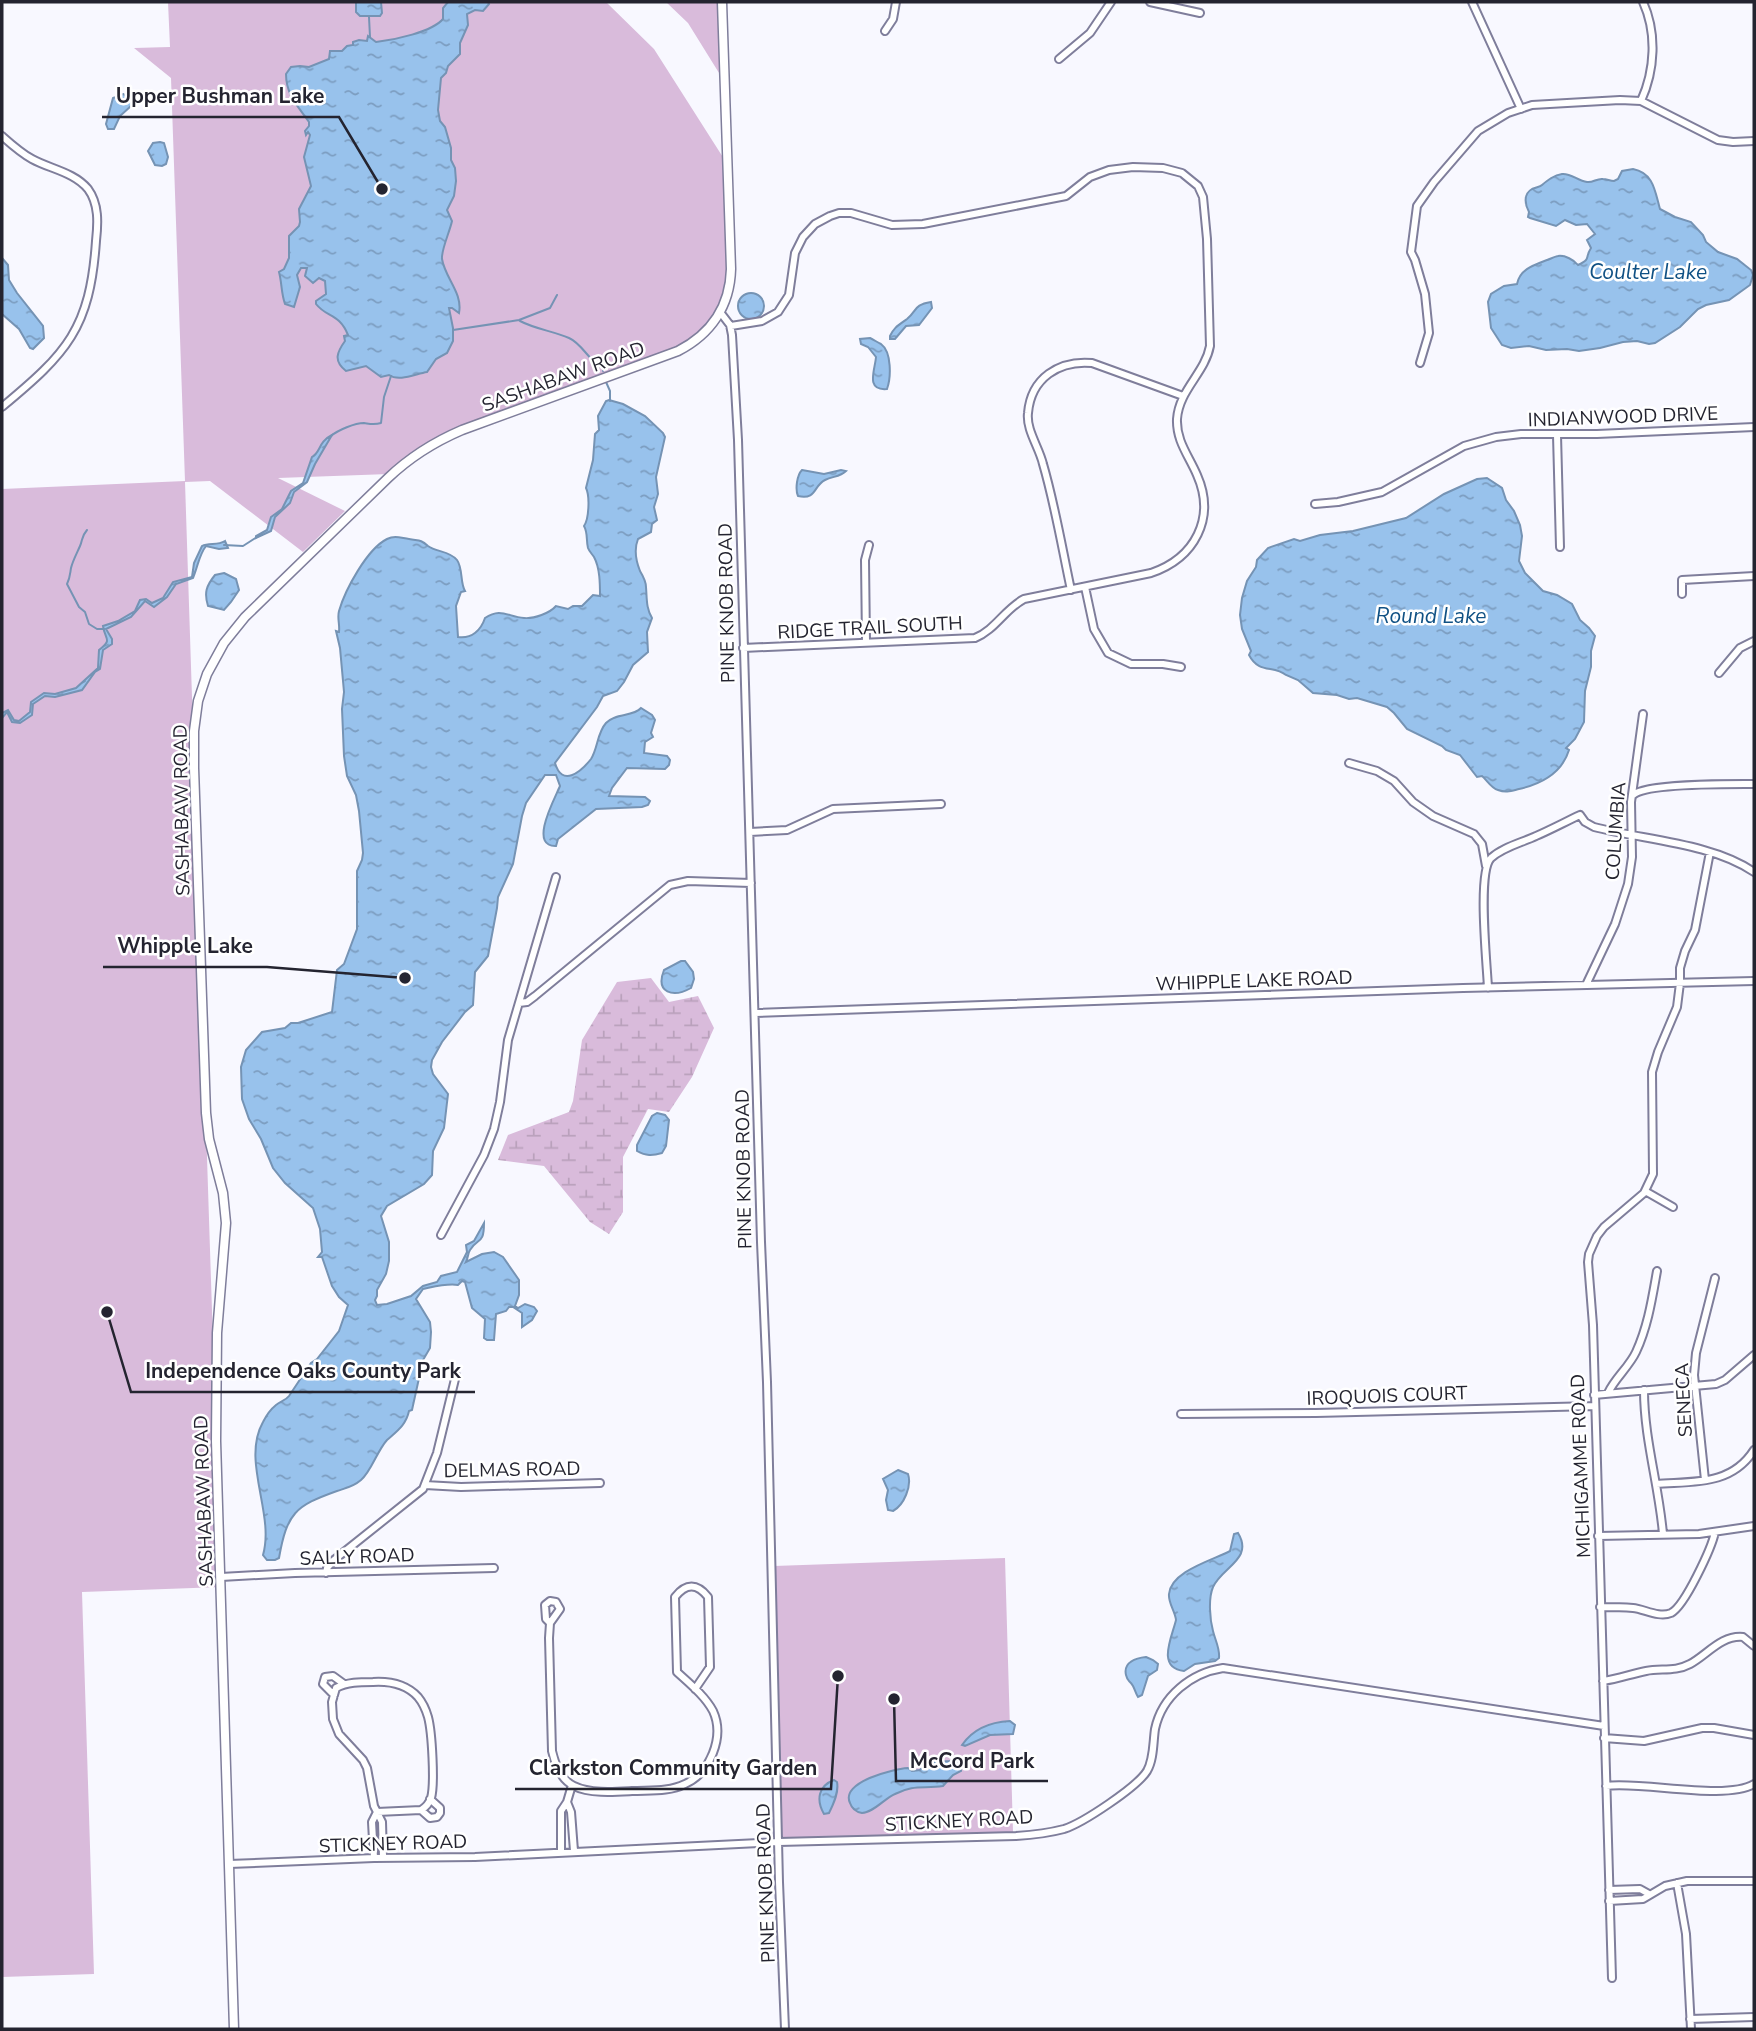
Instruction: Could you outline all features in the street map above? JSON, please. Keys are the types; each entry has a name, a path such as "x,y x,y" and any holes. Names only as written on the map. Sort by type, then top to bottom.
{"main road":[{"name":"SASHABAW ROAD","path":"234,2029 216,1441 216,1342 226,1223 223,1193 209,1139 206,1113 194,748 196,712 207,674 221,648 245,617 388,478 420,452 473,425 682,349 706,331 720,313 728,293 731,269 722,2"}],"street":[{"path":"885,31 893,19 896,2"},
{"path":"1059,59 1090,33 1111,2"},
{"path":"1150,2 1200,13"},
{"path":"1472,2 1521,109"},
{"path":"1641,102 1653,43 1650,17 1643,2"},
{"path":"1420,363 1429,333 1425,295 1411,253 1418,206 1434,182 1478,131 1508,113 1532,105 1619,100 1641,102 1718,140 1754,141"},
{"path":"2,136 31,159 75,177 88,189 97,205 97,233 85,311 67,346 52,363 2,407"},
{"path":"720,313 730,326 762,321 778,312 789,295 799,243 810,228 822,219 839,213 850,213 892,225 923,224 1066,196 1090,177 1109,170 1133,167 1163,168 1182,173 1198,187 1203,197 1210,346 1206,360 1183,396 1092,363 1066,363 1050,372 1034,391 1029,406 1028,422 1044,465 1071,590"},
{"name":"PINE KNOB ROAD","path":"730,326 738,440 785,2029"},
{"name":"RIDGE TRAIL SOUTH","path":"743,648 975,638 990,629 1019,602 1132,578 1165,568 1182,557 1194,542 1202,523 1204,499 1196,473 1180,441 1177,417 1183,396"},
{"name":"INDIANWOOD DRIVE","path":"1315,504 1339,502 1382,492 1464,446 1493,438 1521,434 1754,427"},
{"path":"1557,435 1560,547"},
{"path":"866,642 865,560 869,545"},
{"path":"1682,594 1682,580 1754,576"},
{"path":"1085,587 1094,629 1108,653 1130,664 1181,667"},
{"path":"1718,673 1740,648 1754,641"},
{"name":"COLUMBIA","path":"1586,985 1615,924 1625,898 1631,870 1631,802 1643,714"},
{"path":"1349,764 1377,771 1394,781 1413,802 1433,816 1474,834 1482,845 1486,866 1484,901 1488,988"},
{"path":"1633,795 1638,790 1668,786 1754,784"},
{"path":"750,832 787,830 833,809 941,804"},
{"path":"1486,866 1502,851 1580,815 1594,827 1710,852 1735,861 1754,872"},
{"path":"1673,1207 1645,1191 1654,1168 1652,1072 1677,1007 1682,958 1695,930 1710,852"},
{"path":"441,1235 484,1155 494,1129 508,1040 556,877"},
{"path":"519,1003 527,1002 535,996 670,885 688,881 751,883"},
{"name":"WHIPPLE LAKE ROAD","path":"755,1013 1754,981"},
{"name":"MICHIGAMME ROAD","path":"1612,1978 1589,1254 1604,1227 1645,1191"},
{"path":"1608,1393 1635,1354 1647,1324 1657,1272"},
{"name":"SENECA","path":"1705,1480 1694,1375 1696,1353 1715,1278"},
{"path":"1594,1395 1716,1384 1754,1355"},
{"path":"327,1573 327,1568 334,1560 423,1489 437,1453 456,1375"},
{"path":"1644,1390 1647,1435 1660,1501 1663,1535"},
{"name":"IROQUOIS COURT","path":"1181,1414 1594,1406"},
{"path":"1656,1484 1711,1481 1733,1471 1750,1457 1754,1450"},
{"name":"DELMAS ROAD","path":"425,1485 461,1487 600,1483"},
{"path":"1598,1536 1715,1532 1754,1526"},
{"path":"1600,1607 1671,1613 1680,1604 1702,1567 1715,1532"},
{"name":"SALLY ROAD","path":"220,1577 494,1568"},
{"path":"550,1623 552,1751 555,1764 572,1785 581,1789 609,1792 668,1789 686,1784 700,1774 710,1761 716,1745 717,1730 713,1712 677,1672 675,1597 682,1589 692,1586 702,1590 708,1597 710,1667 695,1689"},
{"path":"1603,1681 1644,1671 1677,1669 1692,1663 1729,1638 1742,1637 1754,1646"},
{"name":"STICKNEY ROAD","path":"229,1864 383,1857 475,1857 779,1842 1016,1836 1065,1829 1097,1811 1146,1773 1152,1758 1156,1726 1165,1703 1176,1690 1202,1674 1223,1668 1604,1726"},
{"path":"334,1695 324,1684 325,1677 333,1676 344,1684"},
{"path":"377,1812 421,1810 427,1807 430,1799 429,1719 419,1698 411,1690 393,1683 344,1684 336,1688 334,1695 332,1708 335,1726 367,1768 374,1806 377,1812 382,1822 383,1857"},
{"path":"1604,1738 1644,1741 1702,1728 1754,1735"},
{"path":"1606,1786 1711,1790 1749,1787 1754,1784"},
{"path":"561,1851 561,1811 572,1785"},
{"path":"421,1810 430,1818 437,1817 440,1808 430,1799"},
{"path":"567,1802 571,1812 574,1851"},
{"path":"374,1858 372,1822 377,1812"},
{"path":"561,1830 572,1830"},
{"path":"1609,1900 1643,1899 1677,1883 1754,1881"},
{"path":"1677,1883 1686,1934 1690,2029"},
{"path":"1609,1890 1640,1889 1649,1894"},
{"path":"1690,2019 1754,2017"}],"green space":[{"path":"168,2 606,2 654,49 726,162 727,274 716,312 701,330 668,351 451,430 421,447 389,474 278,478 345,511 303,552 210,481 185,482 221,1587 82,1592 94,1974 2,1977 2,489 185,481 171,78 134,48 170,47"},
{"path":"666,2 720,2 724,81 688,23"},
{"path":"651,978 669,1002 698,996 714,1028 692,1077 669,1112 648,1109 623,1157 623,1212 609,1234 590,1222 544,1166 498,1160 508,1135 569,1112 582,1040 617,982"},
{"path":"1005,1558 1013,1832 782,1839 774,1566"}],"water":[{"path":"356,2 381,2 382,13 380,16 360,16 356,12"},
{"path":"448,2 489,4 483,11 475,10 467,14 468,25 460,43 460,54 441,78 438,110 451,148 456,181 454,196 447,210 452,221 442,255 460,306 459,313 449,308 453,341 447,353 436,359 427,372 397,378 389,375 381,377 366,366 346,371 339,364 338,356 345,341 344,336 348,335 337,319 316,304 316,301 326,294 325,281 319,278 313,283 305,276 307,268 301,268 297,275 300,287 294,307 285,304 283,296 279,272 284,269 289,258 289,236 299,226 299,209 311,186 304,157 310,135 308,132 306,135 305,131 309,122 290,94 286,74 291,67 309,67 329,59 330,51 342,51 353,45 353,42 367,41 368,36 376,42 430,28 443,19 443,8"},
{"path":"123,94 131,98 132,105 120,116 114,129 108,129 106,124 113,98"},
{"path":"153,143 164,143 168,157 166,164 162,166 155,165 148,151"},
{"name":"Coulter Lake","path":"1633,169 1649,179 1660,209 1691,222 1706,242 1718,252 1737,259 1751,270 1753,275 1750,285 1729,300 1698,309 1680,327 1655,343 1623,342 1579,351 1546,350 1529,346 1511,348 1502,345 1491,328 1488,302 1491,294 1504,286 1517,284 1528,268 1556,257 1566,257 1578,265 1582,263 1591,248 1587,240 1595,234 1587,224 1576,225 1565,220 1556,226 1528,217 1527,194 1559,175 1565,174 1587,182 1601,179 1614,181 1622,171"},
{"path":"2,258 8,265 9,280 43,326 44,338 33,349 19,329 2,314"},
{"path":"751,293 760,297 764,306 760,315 751,319 742,315 738,306 742,297"},
{"path":"931,302 932,308 919,325 906,326 895,339 890,339 895,328 918,306"},
{"path":"870,338 885,348 889,359 887,389 876,387 873,373 876,357 868,347 861,344 860,339"},
{"path":"609,400 645,416 665,437 656,477 658,494 654,507 657,520 652,524 651,532 638,539 636,547 637,563 645,583 652,618 647,632 648,652 633,665 617,691 603,696 555,763 562,774 567,776 577,773 591,759 606,723 641,708 655,720 651,733 653,737 645,742 644,753 667,756 669,765 665,769 627,768 609,796 645,797 650,801 648,805 596,809 558,839 556,846 548,844 544,839 544,831 560,786 556,775 545,775 526,803 513,864 498,897 488,956 475,972 473,1005 442,1042 432,1060 433,1074 448,1094 444,1128 433,1151 432,1175 424,1184 387,1206 381,1216 389,1242 389,1261 386,1274 377,1290 377,1305 411,1296 423,1286 437,1282 441,1276 457,1272 467,1252 466,1245 474,1241 484,1223 482,1238 470,1250 466,1262 482,1254 494,1252 503,1257 519,1280 519,1295 515,1306 518,1308 525,1304 537,1311 532,1320 522,1327 522,1313 513,1307 496,1314 494,1340 487,1340 484,1338 485,1319 472,1308 465,1282 423,1289 416,1299 430,1322 430,1348 423,1360 412,1410 401,1427 383,1445 361,1480 311,1501 295,1513 286,1531 279,1558 267,1560 263,1555 265,1522 256,1470 257,1437 269,1413 289,1396 311,1363 339,1331 348,1305 332,1286 322,1257 318,1257 322,1252 320,1229 313,1208 285,1183 273,1168 249,1119 242,1099 241,1067 246,1050 262,1032 285,1028 291,1023 332,1012 337,970 344,964 357,929 357,871 363,853 356,795 347,776 344,756 344,692 336,631 339,632 339,611 346,592 365,561 379,544 395,537 421,541 457,560 465,591 461,592 456,606 458,637 468,637 475,633 485,618 496,613 532,618 556,606 568,609 582,606 593,595 600,596 597,566 588,548 584,526 588,507 586,488 593,460 595,434 599,430 598,416"},
{"path":"332,435 307,482 294,492 290,503 275,517 271,531 256,538 267,530 271,517 282,509 291,491 303,483 312,457"},
{"path":"802,470 824,474 846,471 825,480 812,494 804,497 798,496 797,490"},
{"name":"Round Lake","path":"1487,478 1502,488 1520,525 1522,536 1519,561 1525,573 1543,591 1572,604 1580,620 1595,636 1585,691 1584,722 1575,739 1566,748 1569,750 1566,758 1556,771 1543,781 1508,791 1496,789 1482,776 1477,777 1460,755 1407,729 1387,707 1357,698 1313,693 1298,680 1257,665 1249,655 1251,651 1242,629 1240,615 1247,581 1256,567 1257,560 1268,548 1294,539 1300,541 1406,518 1444,494 1477,479"},
{"path":"225,541 228,548 206,546 193,578 176,584 167,597 154,607 145,601 131,617 106,629 112,644 103,650 100,669 82,690 55,697 45,696 33,704 32,715 20,723 12,722 7,712 2,718 2,713 8,710 14,720 19,721 30,712 31,702 44,693 55,694 76,688 98,668 99,650 107,641 103,626 135,611 140,600 146,599 152,603 163,598 173,582 192,577 194,563 202,546"},
{"path":"224,573 236,579 239,590 224,610 208,606 206,593 215,575"},
{"path":"685,961 693,972 694,979 691,988 672,993 662,984 664,970"},
{"path":"657,1113 665,1115 669,1120 666,1146 662,1153 643,1154 637,1151 637,1145 652,1116"},
{"path":"898,1470 908,1474 909,1484 904,1500 893,1511 888,1510 888,1490 883,1479"},
{"path":"1238,1533 1242,1550 1235,1562 1217,1580 1210,1597 1211,1621 1219,1658 1195,1664 1184,1671 1175,1669 1168,1658 1169,1643 1176,1620 1169,1597 1171,1586 1185,1573 1230,1551 1234,1534"},
{"path":"1146,1657 1158,1664 1157,1670 1148,1676 1142,1695 1138,1697 1127,1679 1126,1667 1131,1661"},
{"path":"1010,1721 1015,1725 1013,1734 990,1735 962,1745 983,1727"},
{"path":"955,1761 961,1765 961,1771 943,1786 902,1791 862,1813 851,1805 849,1796 853,1789 870,1778 901,1769 920,1770 927,1762"},
{"path":"834,1780 837,1782 836,1798 829,1813 824,1814 820,1794 825,1786"}],"waterway":[{"path":"369,17 370,37"},
{"path":"453,330 519,320 550,308 557,295"},
{"path":"520,321 574,341 603,371"},
{"path":"331,436 356,424 381,423 384,397 391,376"},
{"path":"606,382 610,401"},
{"path":"87,530 67,584 79,607 85,612 89,624 97,629 104,629"},
{"path":"224,545 243,546 257,537"}],"place":[{"name":"Upper Bushman Lake","path":"382,189"},
{"name":"Whipple Lake","path":"405,978"},
{"name":"Independence Oaks County Park","path":"107,1312"},
{"name":"Clarkston Community Garden","path":"838,1676"},
{"name":"McCord Park","path":"894,1699"}]}
